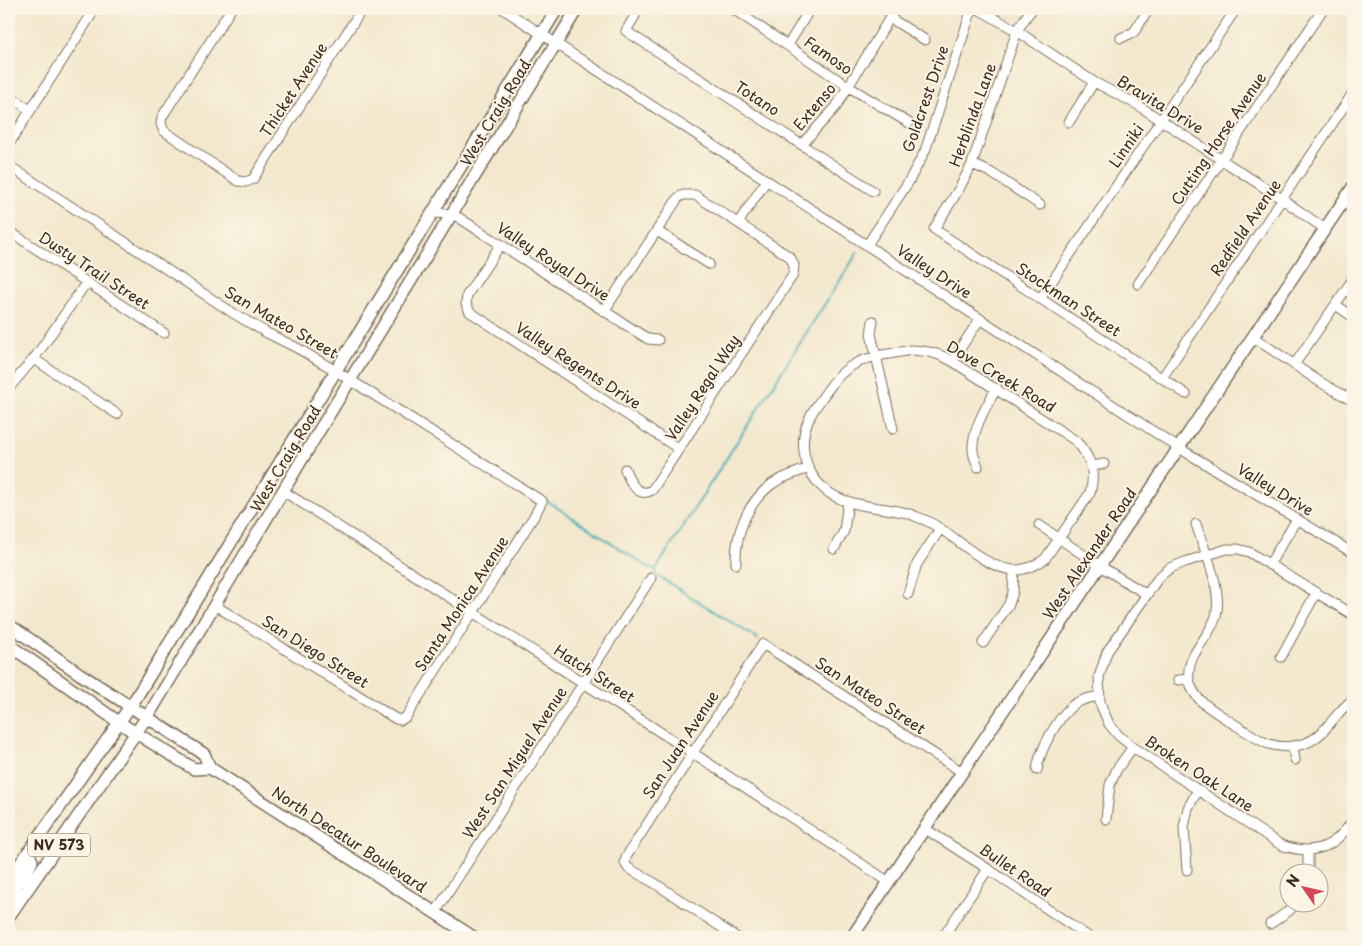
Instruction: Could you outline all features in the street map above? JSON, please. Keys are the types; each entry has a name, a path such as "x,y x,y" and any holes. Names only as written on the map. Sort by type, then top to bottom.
{"main road":[{"name":"West Craig Road","path":"11,876 120,723 557,9"},
{"name":"West Craig Road","path":"12,912 147,718 577,9"},
{"name":"West Alexander Road","path":"852,937 1353,187"},
{"path":"227,550 243,560"},
{"name":"North Decatur Boulevard","path":"9,624 130,707 204,754 210,768 473,937"},
{"name":"North Decatur Boulevard","path":"9,645 136,734 194,769 210,768"},
{"path":"28,852 32,861 25,874 25,880 29,886"},
{"path":"11,876 18,882 13,895 12,912"}],"street":[{"name":"Thicket Avenue","path":"231,9 162,117 161,124 164,131 238,181 246,182 253,179 362,9"},
{"name":"Valley Drive","path":"503,9 1179,448 1353,553"},
{"name":"Totano","path":"639,9 626,31 873,191"},
{"name":"Famoso","path":"733,9 849,87 909,123"},
{"path":"788,45 810,9"},
{"name":"Extenso","path":"802,144 836,107 896,9"},
{"name":"Goldcrest Drive","path":"867,245 909,181 925,151 972,9"},
{"name":"Bravita Drive","path":"978,9 1017,31 1094,82 1136,104 1222,159 1325,229"},
{"name":"Herblinda Lane","path":"934,229 972,164 1017,31 1033,9"},
{"path":"1121,38 1134,32 1149,9"},
{"name":"Linniki","path":"1040,299 1236,9"},
{"name":"Cutting Horse Avenue","path":"1138,284 1323,9"},
{"path":"9,144 90,10"},
{"path":"890,18 925,40"},
{"path":"1068,122 1094,82"},
{"name":"Redfield Avenue","path":"1162,378 1353,93"},
{"path":"9,96 30,110"},
{"name":"San Mateo Street","path":"9,164 233,313 351,380 542,501"},
{"path":"972,164 990,172 1040,205"},
{"path":"604,311 678,198 683,195 695,195 738,223 767,180"},
{"name":"Valley Royal Drive","path":"432,213 453,214 604,311 648,338 658,340"},
{"name":"Valley Regal Way","path":"625,469 630,483 641,492 652,490 793,275 794,265 790,258 738,223"},
{"name":"Stockman Street","path":"934,229 1186,394"},
{"name":"Dusty Trail Street","path":"9,231 164,333"},
{"path":"657,231 709,264"},
{"name":"Valley Regents Drive","path":"501,244 467,295 466,304 470,312 679,449"},
{"path":"1294,365 1353,279"},
{"path":"9,388 34,359 86,283"},
{"path":"1336,305 1353,317"},
{"path":"952,361 980,318"},
{"path":"873,321 872,334 876,356 893,429"},
{"path":"1253,337 1353,401"},
{"name":"Dove Creek Road","path":"808,468 804,454 803,439 809,418 833,381 854,364 876,356 911,350 941,355 997,388 1076,441 1088,454 1092,466"},
{"path":"34,359 117,414"},
{"path":"978,467 973,455 973,444 982,412 997,388"},
{"path":"736,564 735,549 739,532 743,521 758,497 774,483 808,468 816,480 838,498 848,502 908,513 928,521 995,566 1014,570 1035,565 1045,559 1090,493 1092,466 1104,464"},
{"name":"Hatch Street","path":"283,491 693,753 889,882"},
{"name":"Santa Monica Avenue","path":"401,720 406,717 542,501"},
{"path":"834,550 844,531 848,502"},
{"path":"1270,565 1296,519"},
{"path":"1196,524 1217,590 1218,603 1216,616 1211,628 1192,659 1189,669 1192,690 1202,702 1267,744 1293,748 1319,735 1346,705 1353,700"},
{"path":"1039,525 1146,594"},
{"path":"908,594 917,564 940,529"},
{"path":"1037,770 1043,748 1067,711 1081,700 1099,696 1099,676 1107,652 1146,594 1159,577 1170,568 1227,549 1238,549 1249,552 1353,614"},
{"path":"983,643 1009,604 1013,592 1014,570"},
{"name":"West San Miguel Avenue","path":"435,913 651,578"},
{"path":"1281,657 1316,593"},
{"name":"San Diego Street","path":"216,606 396,719 401,720"},
{"name":"San Mateo Street","path":"763,644 962,772"},
{"name":"San Juan Avenue","path":"736,937 656,884 628,868 625,862 626,857 763,644"},
{"path":"1178,680 1189,679"},
{"name":"Broken Oak Lane","path":"1099,696 1109,724 1133,748 1281,844 1296,850 1308,851"},
{"path":"1106,819 1110,785 1117,769 1133,748"},
{"path":"1293,748 1295,760"},
{"path":"1187,870 1184,828 1188,808 1198,790"},
{"path":"1308,864 1308,851 1330,844 1340,837 1353,820"},
{"name":"Bullet Road","path":"924,828 1089,937"},
{"path":"943,937 988,869"},
{"path":"1270,924 1284,914"}],"waterway":[{"path":"656,569 858,252"},
{"path":"547,501 648,567 656,569"},
{"path":"656,569 656,575 758,639"}]}
